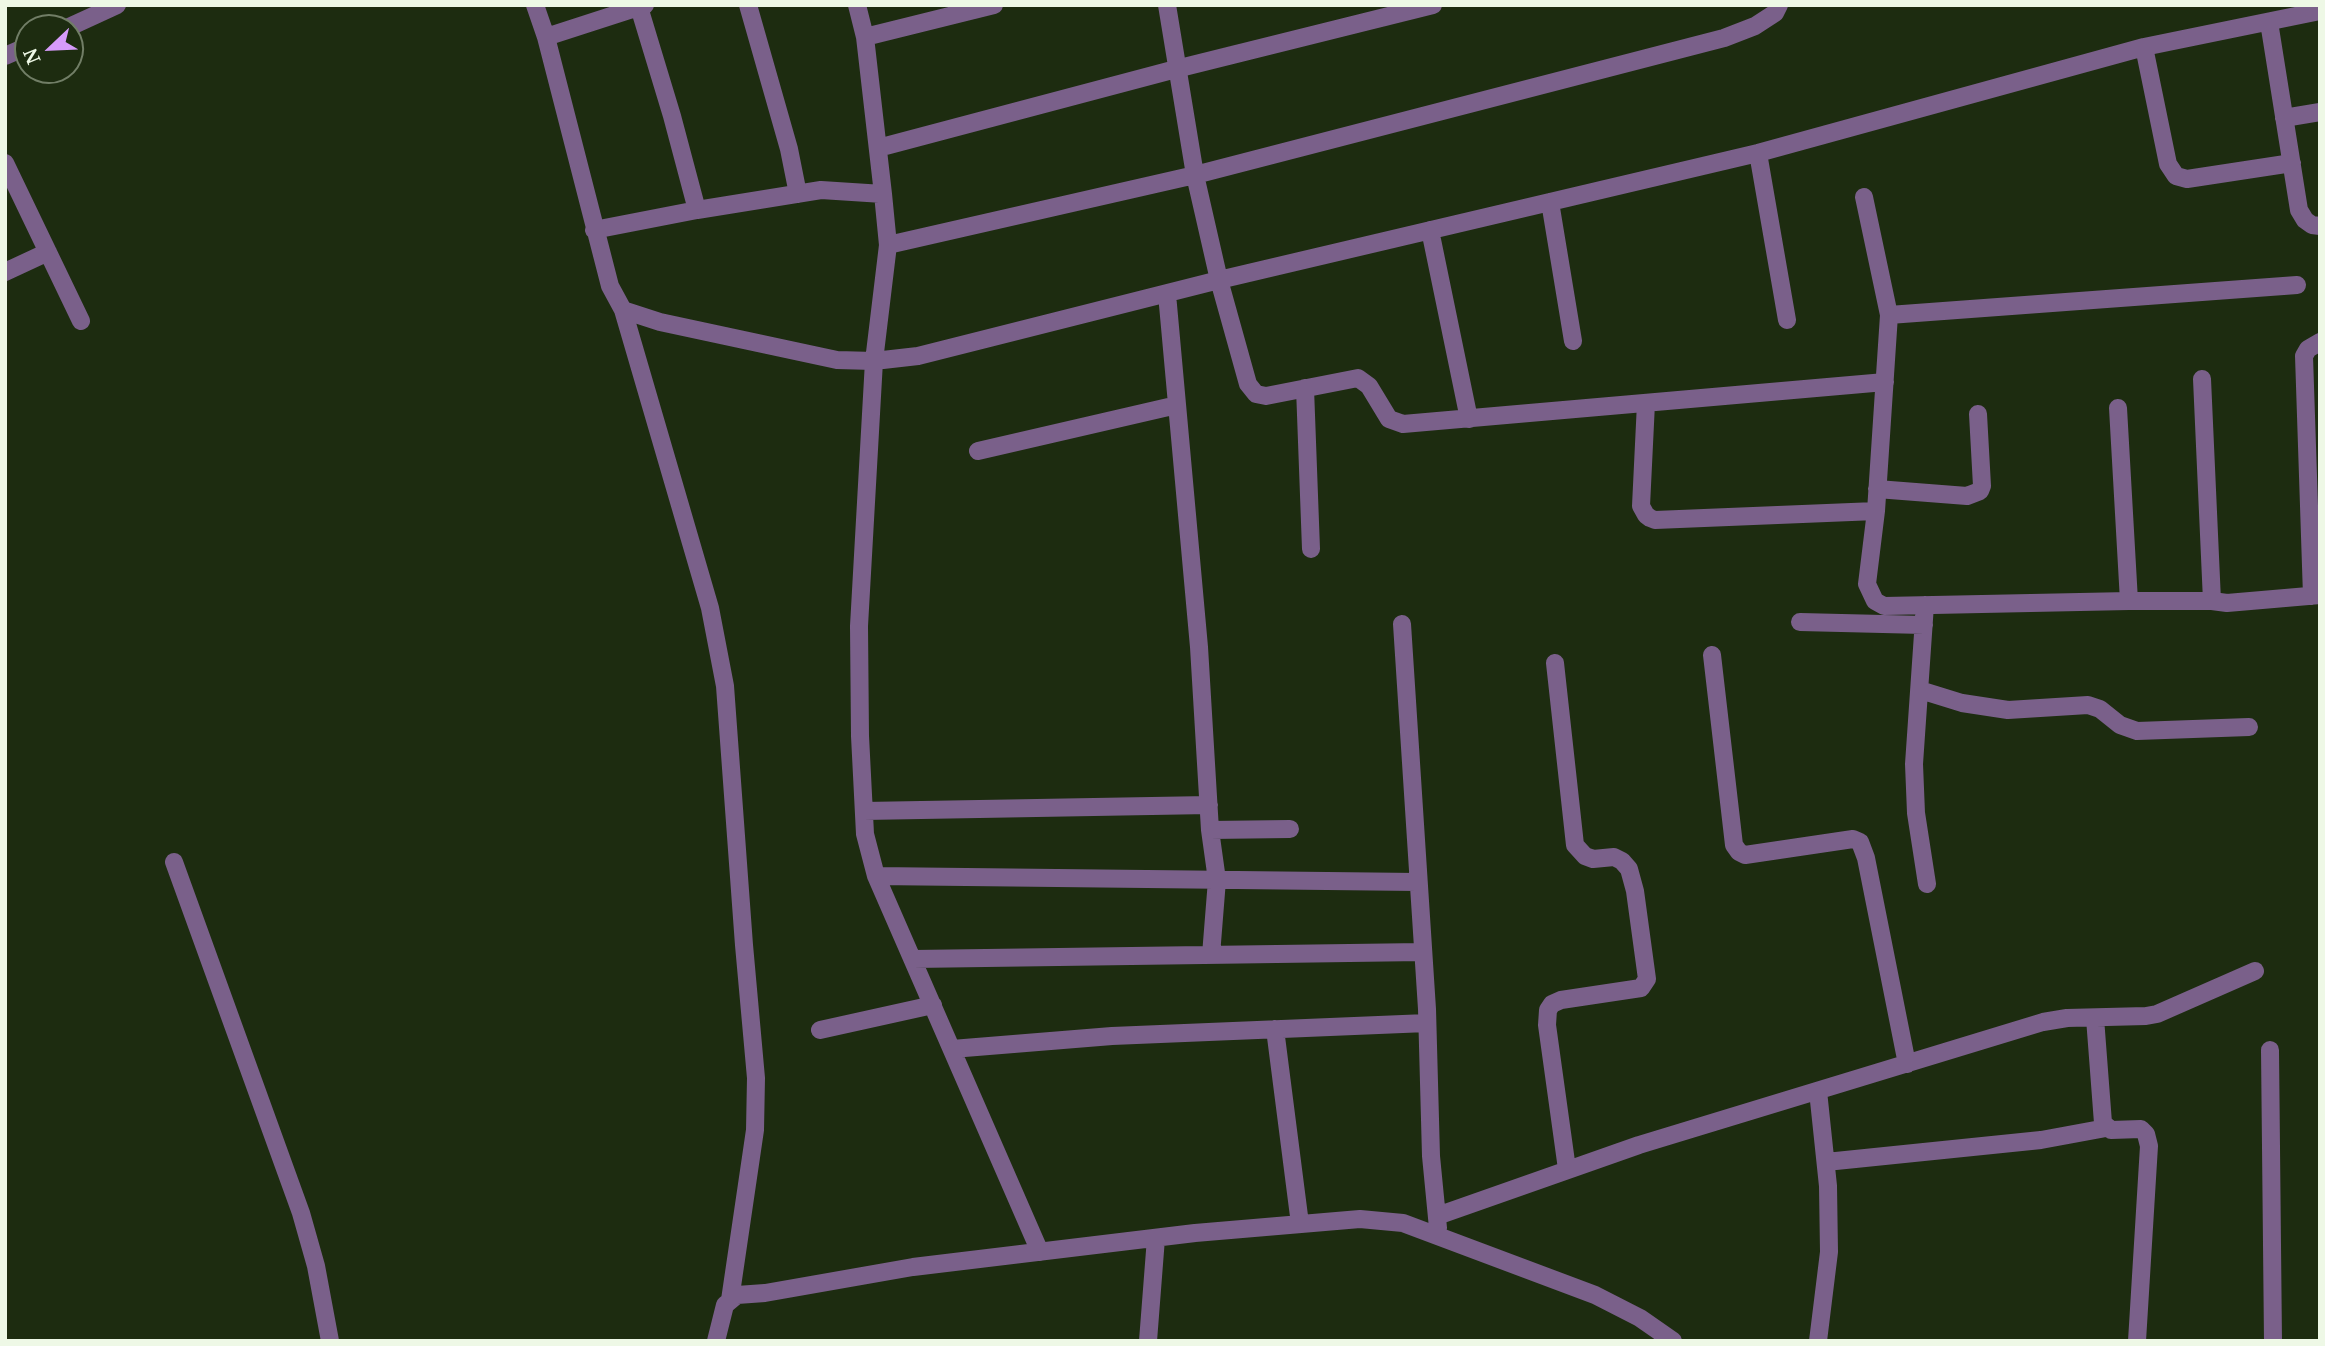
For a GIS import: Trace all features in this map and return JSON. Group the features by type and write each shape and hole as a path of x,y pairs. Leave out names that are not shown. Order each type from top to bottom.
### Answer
{"street":[{"path":"84,20 117,5"},
{"path":"535,5 546,37 610,286 623,310 710,608 725,686 756,1078 755,1130 730,1300"},
{"path":"748,5 799,194"},
{"path":"857,5 865,37 888,245 874,361 859,626 860,736 865,834 876,876 1040,1252"},
{"path":"865,37 994,5"},
{"path":"1167,5 1195,174 1219,280 1248,384 1256,394 1266,396 1358,378 1369,386 1389,419 1403,424 1885,382"},
{"path":"878,148 1176,69 1433,5"},
{"path":"888,245 1195,174 1724,38 1755,26 1776,13 1779,5"},
{"path":"546,37 642,6 697,210"},
{"path":"623,310 660,322 826,358 874,361 918,356 1219,280 1758,153 2144,47 2320,11"},
{"path":"2269,22 2299,210 2305,220 2320,226"},
{"path":"2144,47 2168,164 2176,176 2186,179 2292,163"},
{"path":"2284,118 2320,112"},
{"path":"1758,153 1787,320"},
{"path":"5,163 81,321"},
{"path":"594,230 821,190 883,194"},
{"path":"1864,197 1889,316 1877,489 1867,584 1875,601 1884,606 2129,601 2241,603 2316,596 2304,356 2308,349 2320,342"},
{"path":"1550,202 1573,341"},
{"path":"1430,230 1469,419"},
{"path":"5,272 48,252"},
{"path":"1889,316 2297,285"},
{"path":"1167,293 1199,647 1210,830 1217,880 1211,955"},
{"path":"2202,379 2212,601"},
{"path":"1306,388 1311,549"},
{"path":"1646,403 1641,506 1650,518 1655,520 1875,511"},
{"path":"978,451 1177,405"},
{"path":"2118,408 2129,601"},
{"path":"1877,489 1967,496 1980,491 1982,485 1978,414"},
{"path":"1925,605 1914,764 1916,813 1927,884"},
{"path":"1800,621 1924,625"},
{"path":"1402,624 1438,1235"},
{"path":"1712,655 1734,845 1745,855 1853,839 1860,842 1866,858 1907,1064"},
{"path":"1555,663 1574,845 1585,856 1592,859 1614,857 1629,869 1635,891 1647,979 1640,988 1561,1000 1552,1004 1548,1010 1547,1025 1567,1169"},
{"path":"1920,690 1962,702 2008,710 2088,705 2100,709 2120,725 2137,731 2249,727"},
{"path":"864,811 1209,805"},
{"path":"1210,830 1290,829"},
{"path":"174,862 301,1213 316,1266 330,1341"},
{"path":"876,876 1417,882"},
{"path":"913,960 1422,952"},
{"path":"1437,1216 1567,1169 2043,1022 2067,1018 2157,1014 2255,971"},
{"path":"820,1030 933,1005"},
{"path":"2095,1018 2101,1119 2106,1128"},
{"path":"951,1049 1112,1036 1427,1023"},
{"path":"1275,1029 1300,1224"},
{"path":"2270,1050 2273,1341"},
{"path":"1818,1091 1826,1162 1829,1252 1818,1341"},
{"path":"1826,1162 2042,1140 2106,1128 2141,1129 2146,1134 2149,1146 2137,1341"},
{"path":"716,1341 725,1305 737,1295 765,1293 913,1267 1156,1238 1360,1219 1403,1223 1595,1295 1640,1318 1674,1341"},
{"path":"1148,1341 1156,1238"}]}
